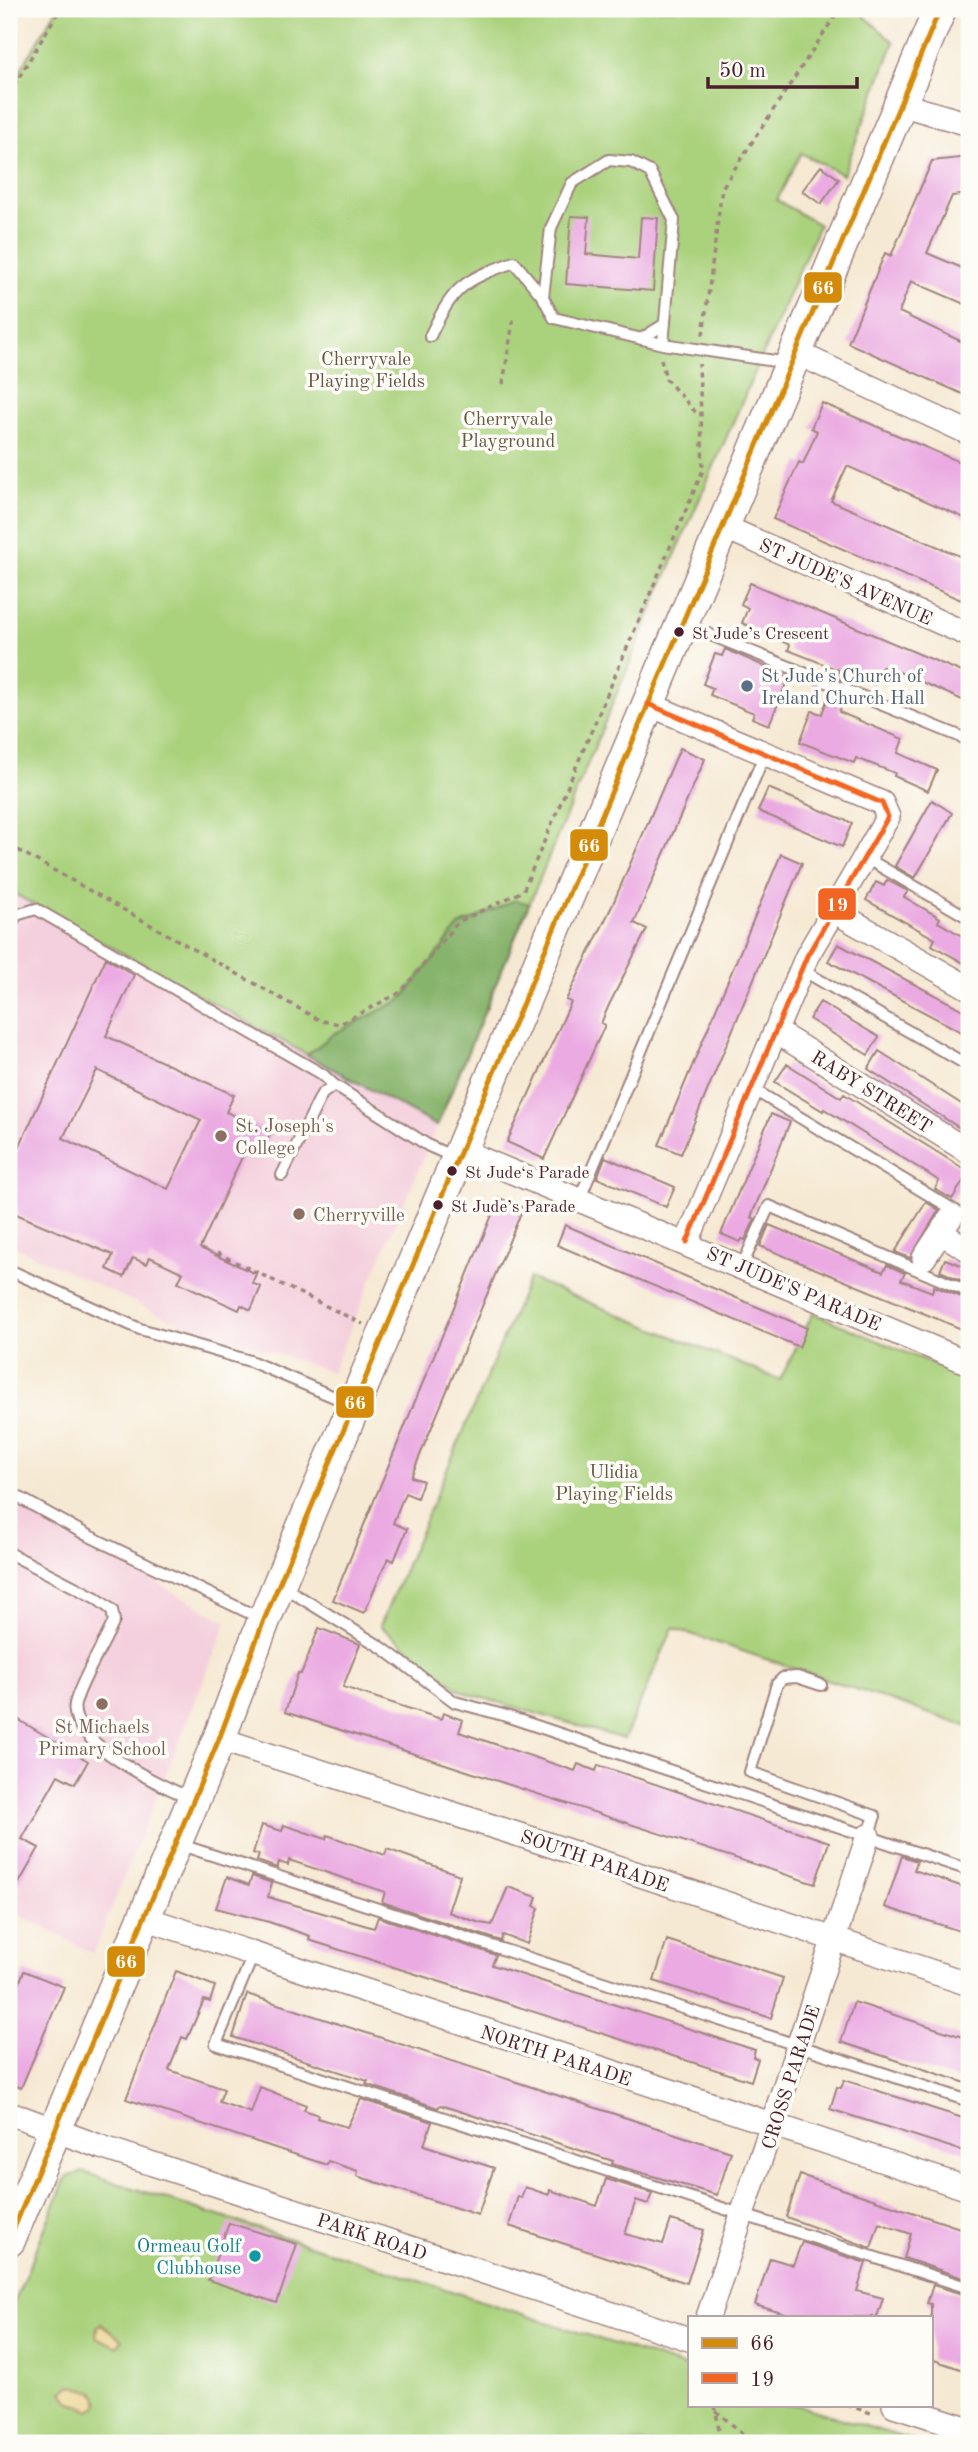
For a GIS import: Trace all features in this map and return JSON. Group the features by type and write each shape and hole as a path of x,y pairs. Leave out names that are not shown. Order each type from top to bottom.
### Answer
{"main road":[{"path":"9,2240 219,1740 264,1620 940,9"}],"street":[{"path":"900,104 969,124"},
{"path":"793,358 969,433"},
{"name":"ST JUDE'S AVENUE","path":"722,526 969,635"},
{"path":"648,704 882,803 888,817 802,970 687,1242"},
{"path":"834,912 969,988"},
{"name":"RABY STREET","path":"775,1031 969,1152"},
{"name":"ST JUDE'S PARADE","path":"460,1155 580,1198 969,1363"},
{"path":"924,1258 954,1223 969,1250"},
{"name":"SOUTH PARADE","path":"219,1740 516,1834 969,1984"},
{"name":"CROSS PARADE","path":"708,2316 868,1836"},
{"name":"NORTH PARADE","path":"144,1918 773,2127 969,2189"},
{"name":"PARK ROAD","path":"9,2113 54,2132 688,2339"},
{"path":"897,2406 969,2429"}],"lane":[{"path":"543,297 551,228 572,183 609,160 631,162 650,172 674,220 663,344"},
{"path":"430,336 448,298 473,277 514,262 543,297 554,318 701,352 793,358"},
{"path":"641,340 665,324"},
{"path":"682,623 969,740"},
{"path":"580,1198 765,753"},
{"path":"866,858 969,918"},
{"path":"9,929 16,915 36,909 322,1074 334,1085 429,1146 460,1155"},
{"path":"802,970 969,1066"},
{"path":"282,1175 323,1094 334,1085"},
{"path":"751,1088 954,1223"},
{"path":"742,1266 769,1206 969,1292"},
{"path":"9,1270 140,1329 250,1361 355,1406"},
{"path":"9,1492 87,1535 264,1620"},
{"path":"9,1553 96,1598 112,1610 114,1621 75,1706 77,1721 124,1766 163,1787 194,1799"},
{"path":"279,1585 381,1647 455,1702 503,1714 969,1870"},
{"path":"821,1685 797,1677 783,1678 777,1684 750,1772 875,1816 868,1836"},
{"path":"176,1843 969,2101"},
{"path":"253,1955 216,2043 969,2288"}],"path":[{"path":"9,94 60,9"},
{"path":"9,845 321,1021 340,1024 401,992 458,922 523,891 703,470 698,386 722,188 835,16 826,9"},
{"path":"503,384 514,315"},
{"path":"661,359 666,379 700,417"},
{"path":"218,1253 366,1326"},
{"path":"715,2406 721,2443"},
{"path":"716,2411 754,2443"}],"shaded area":[{"name":"St. Joseph's College","path":"9,891 437,1126 332,1372 170,1319 9,1244"},
{"name":"St Michaels Primary School","path":"9,1500 227,1622 93,1954 9,1909"}],"green space":[{"name":"Cherryvale Playing Fields","path":"57,9 856,9 894,42 843,175 801,153 777,200 819,225 659,592 437,1126 9,891 9,89"},
{"path":"515,900 529,904 437,1126 307,1055 333,1034 401,1000 459,926"},
{"name":"Ulidia Playing Fields","path":"529,1278 780,1380 813,1313 969,1379 969,1727 673,1628 624,1739 463,1692 380,1626"},
{"path":"83,2172 688,2368 688,2406 800,2406 921,2443 9,2443 9,2315 66,2177"}],"sand":[{"path":"101,2324 122,2340 117,2347 96,2337 97,2326"},
{"path":"72,2385 94,2393 99,2402 97,2407 90,2410 69,2401 63,2391"}],"building":[{"path":"969,157 969,194 952,196 927,253 969,271 969,306 911,281 899,312 969,345 969,397 848,343 885,253 891,256 932,161"},
{"path":"821,166 839,179 821,204 802,191"},
{"path":"571,216 589,217 586,254 638,259 641,217 658,218 653,291 566,284"},
{"path":"822,403 969,466 969,520 847,466 831,501 969,560 964,570 969,573 969,581 961,600 773,519 799,462 803,464 817,431 811,428"},
{"path":"750,583 969,675 969,703 888,667 882,667 874,685 853,676 850,683 836,678 839,670 788,650 790,645 742,623 748,608 741,604"},
{"name":"St Jude's Church of Ireland Church Hall","path":"725,649 789,677 769,725 752,718 754,713 710,695 713,688 703,684 715,654 722,656"},
{"path":"830,692 844,698 839,712 903,739 898,753 937,770 928,791 894,776 895,773 856,758 854,763 800,742 812,711 822,714"},
{"path":"680,748 705,759 634,923 647,929 609,1005 601,1023 605,1025 544,1159 507,1142 571,1002 566,1000 612,906"},
{"path":"768,788 852,823 842,847 758,811"},
{"path":"932,800 952,813 915,878 895,866"},
{"path":"781,854 802,863 681,1154 659,1145"},
{"path":"887,880 908,891 904,897 940,918 938,922 969,940 969,966 932,945 935,939 866,900 876,882 884,886"},
{"path":"838,944 969,1013 969,1036 828,961"},
{"path":"106,958 134,975 106,1036 234,1095 226,1112 271,1132 261,1153 247,1146 200,1248 256,1274 252,1283 261,1287 251,1310 241,1305 239,1310 178,1282 183,1273 150,1257 147,1264 133,1258 124,1277 107,1269 113,1255 9,1211 9,1169","holes":["97,1070 201,1120 168,1189 63,1138"]},
{"path":"820,1002 879,1037 868,1055 809,1019"},
{"path":"879,1051 969,1109 969,1134 868,1069"},
{"path":"787,1064 841,1098 844,1094 969,1172 952,1199 935,1189 939,1181 927,1173 775,1082"},
{"path":"771,1114 790,1122 751,1217 755,1219 745,1240 740,1242 721,1234"},
{"path":"605,1157 675,1187 666,1207 597,1178"},
{"path":"499,1198 523,1208 411,1477 423,1481 417,1498 405,1493 393,1523 407,1529 394,1561 388,1558 364,1613 333,1600"},
{"path":"926,1202 939,1210 910,1258 895,1252"},
{"path":"565,1225 807,1328 799,1347 557,1245"},
{"path":"769,1225 883,1272 887,1265 905,1273 901,1280 932,1292 934,1286 969,1300 969,1332 760,1246"},
{"path":"945,1259 969,1268 969,1284 940,1271"},
{"path":"319,1628 360,1644 343,1687 441,1719 443,1713 463,1720 459,1732 575,1771 578,1764 596,1771 598,1765 829,1842 815,1884 285,1712 298,1673 301,1674"},
{"name":"St Michaels Primary School","path":"9,1714 88,1761 75,1784 58,1775 22,1839 39,1848 19,1883 9,1877"},
{"path":"262,1825 282,1831 284,1825 326,1839 327,1835 385,1855 387,1849 460,1875 448,1912 480,1923 492,1925 508,1887 537,1897 534,1906 539,1908 527,1944 503,1935 501,1941 382,1902 385,1892 289,1860 288,1865 279,1862 277,1868 257,1861 259,1855 253,1853"},
{"path":"902,1856 917,1861 914,1870 969,1889 969,1934 885,1907"},
{"path":"252,1876 272,1883 268,1897 374,1928 378,1917 496,1955 492,1965 755,2050 753,2057 758,2059 751,2081 309,1940 310,1936 269,1922 216,1908 227,1877 249,1885"},
{"path":"667,1940 783,1978 771,2018 654,1981"},
{"path":"24,1971 64,1987 21,2088 9,2083 9,2008"},
{"path":"176,1971 215,1986 210,2002 204,2000 187,2039 182,2037 169,2070 224,2089 219,2102 251,2113 260,2087 306,2105 304,2110 318,2115 317,2118 347,2127 361,2099 432,2122 424,2145 494,2168 478,2215 357,2176 358,2171 328,2161 327,2165 126,2099"},
{"path":"247,1994 731,2152 717,2195 612,2164 613,2161 440,2105 438,2108 366,2084 368,2081 233,2037"},
{"path":"854,2002 969,2039 969,2084 841,2042"},
{"path":"844,2080 969,2120 969,2153 830,2109 837,2087 841,2088"},
{"path":"800,2175 969,2231 969,2280 904,2258 911,2234 879,2223 871,2248 786,2217"},
{"path":"606,2179 652,2193 648,2204 636,2200 625,2234 663,2244 671,2220 704,2230 687,2283 509,2226 518,2196 521,2198 525,2187 549,2195 550,2190 597,2206"},
{"name":"Ormeau Golf Clubhouse","path":"229,2223 297,2244 277,2303 208,2280"},
{"path":"802,2242 866,2263 857,2291 883,2298 877,2316 792,2316 755,2305 770,2258 793,2265"},
{"path":"933,2285 969,2296 969,2372 932,2359 931,2304 927,2303"}],"transit line":[{"name":"66","path":"9,2240 219,1739 264,1620 940,9"},
{"name":"19","path":"648,704 882,803 888,817 807,956 687,1242"}],"place":[{"name":"St Jude’s Crescent","path":"679,632"},
{"name":"St Jude's Church of Ireland Church Hall","path":"747,686"},
{"name":"St. Joseph's College","path":"221,1136"},
{"name":"St Jude‘s Parade","path":"452,1171"},
{"name":"St Jude’s Parade","path":"438,1205"},
{"name":"Cherryville","path":"299,1214"},
{"name":"St Michaels Primary School","path":"102,1704"},
{"name":"Ormeau Golf Clubhouse","path":"255,2256"}],"park label":[{"name":"Cherryvale Playground","path":"508,429"}]}
